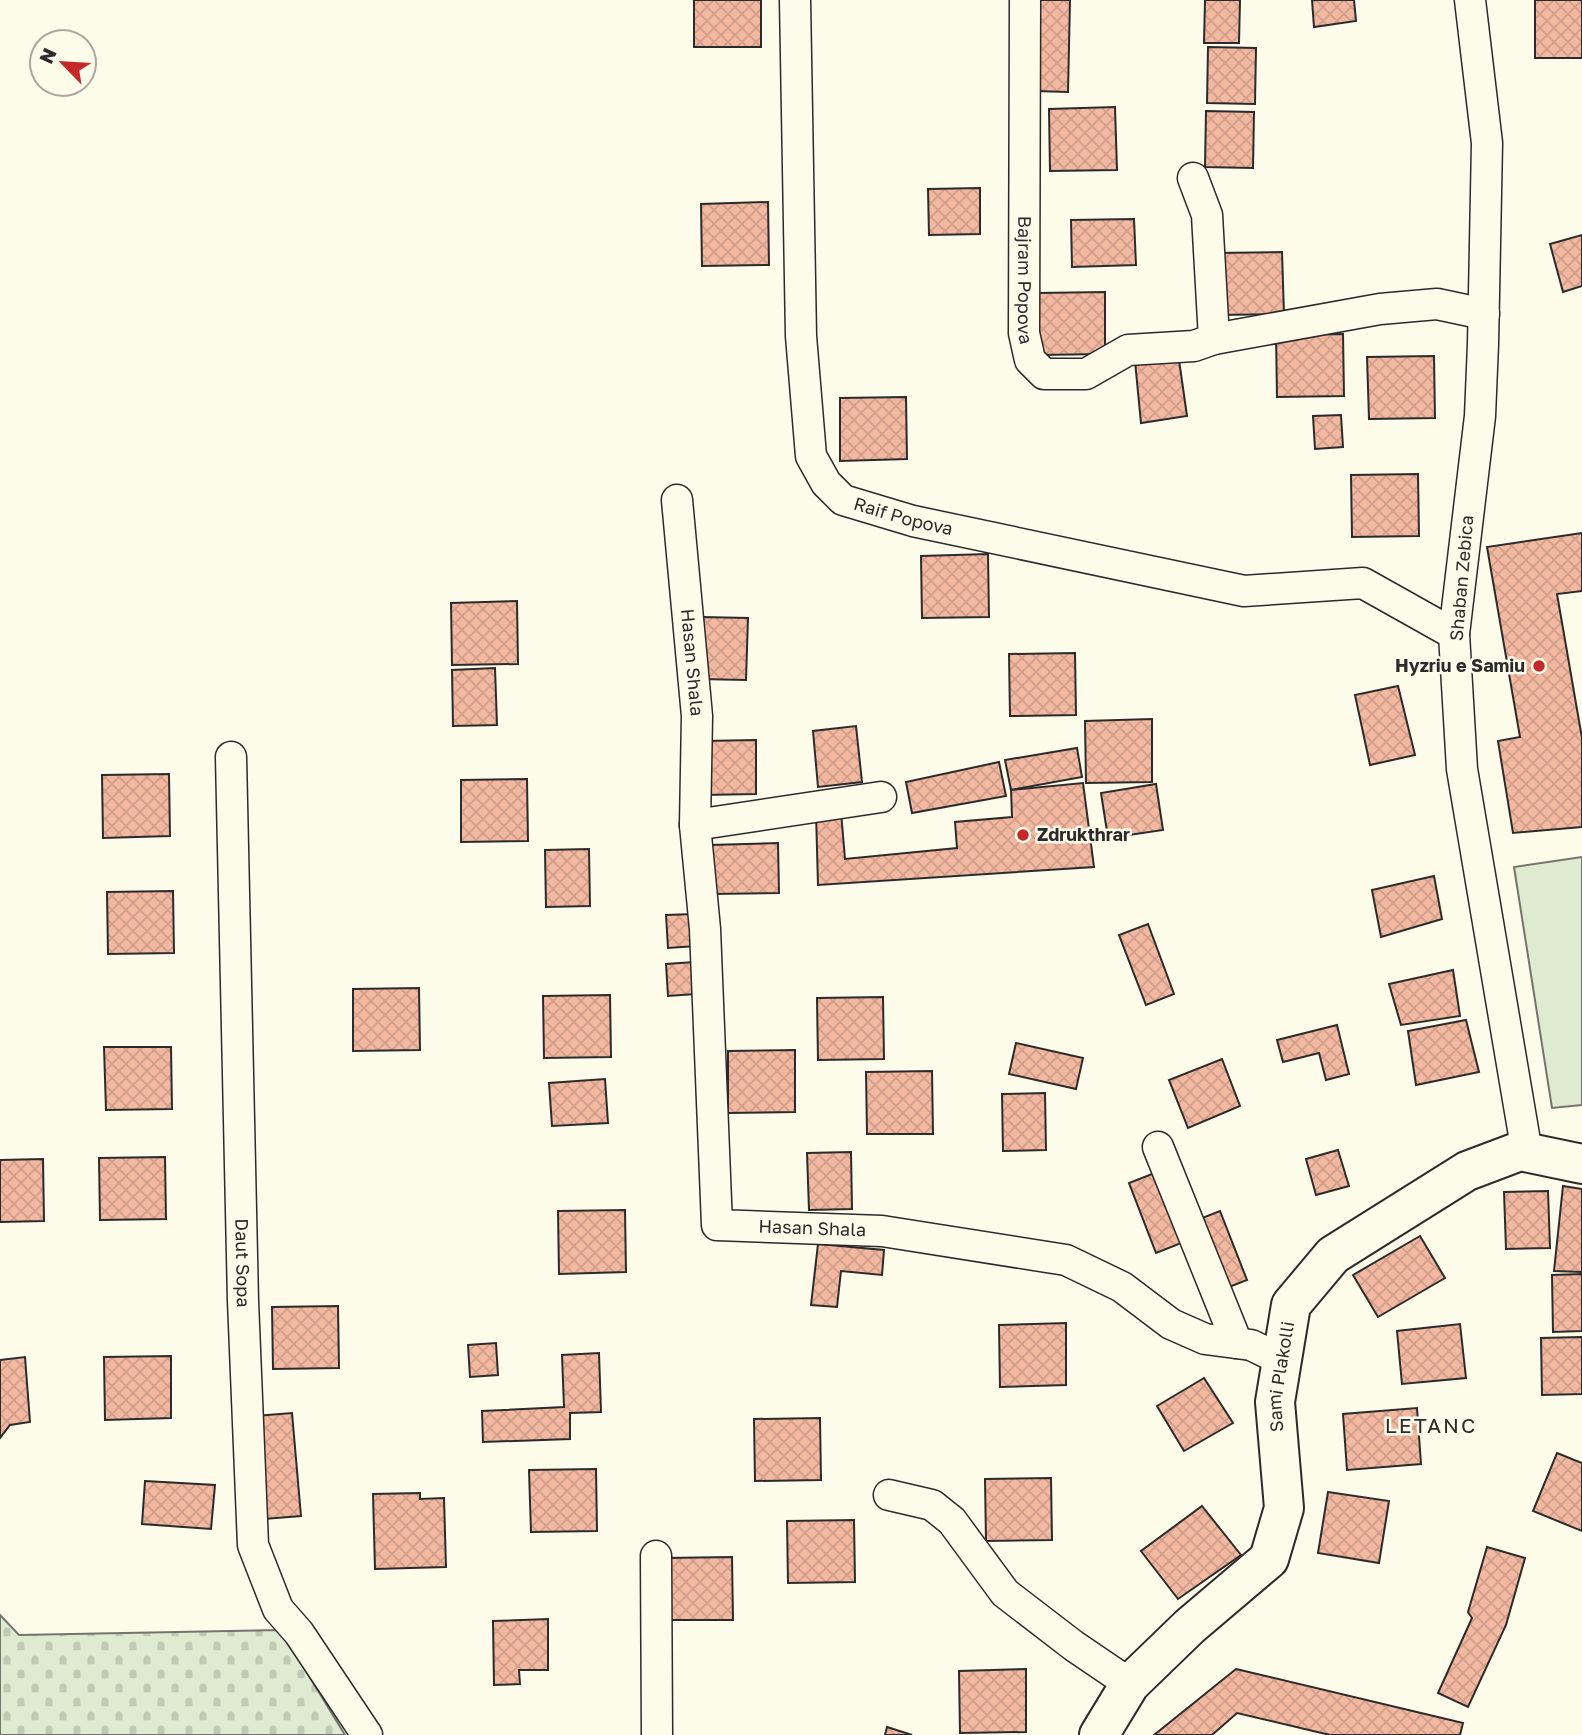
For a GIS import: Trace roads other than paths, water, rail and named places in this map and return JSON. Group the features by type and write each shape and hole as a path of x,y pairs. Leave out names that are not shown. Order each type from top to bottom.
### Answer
{"street":[{"name":"Raif Popova","path":"796,0 801,336 811,456 826,483 843,500 953,530 1244,591 1363,583 1454,634"},
{"name":"Bajram Popova","path":"1025,0 1024,333 1030,360 1044,374 1086,374 1128,350 1194,346 1214,339 1380,309 1437,304 1484,314"},
{"name":"Shaban Zebica","path":"1471,0 1487,143 1484,314 1480,416 1454,634 1462,769 1527,1153"},
{"path":"1193,178 1207,215 1214,339"},
{"name":"Hasan Shala","path":"677,500 697,716 695,825 705,929 717,1225 882,1231 1066,1261 1122,1287 1171,1324 1205,1339 1251,1345 1282,1360"},
{"name":"Daut Sopa","path":"230,757 243,1301 253,1545 278,1609 299,1633 367,1735"},
{"path":"695,825 881,797"},
{"path":"1158,1147 1237,1343"},
{"name":"Sami Plakolli","path":"1099,1735 1130,1684 1190,1626 1269,1559 1284,1508 1275,1402 1291,1305 1333,1255 1467,1171 1520,1151 1582,1164"},
{"path":"890,1495 932,1505 952,1521 1005,1593 1073,1646 1130,1684"},
{"path":"656,1556 657,1735"}],"place":[{"name":"Hyzriu e Samiu","path":"1539,666"},
{"name":"Zdrukthrar","path":"1023,835"}],"district":[{"name":"LETANC","path":"1431,1426"}]}
